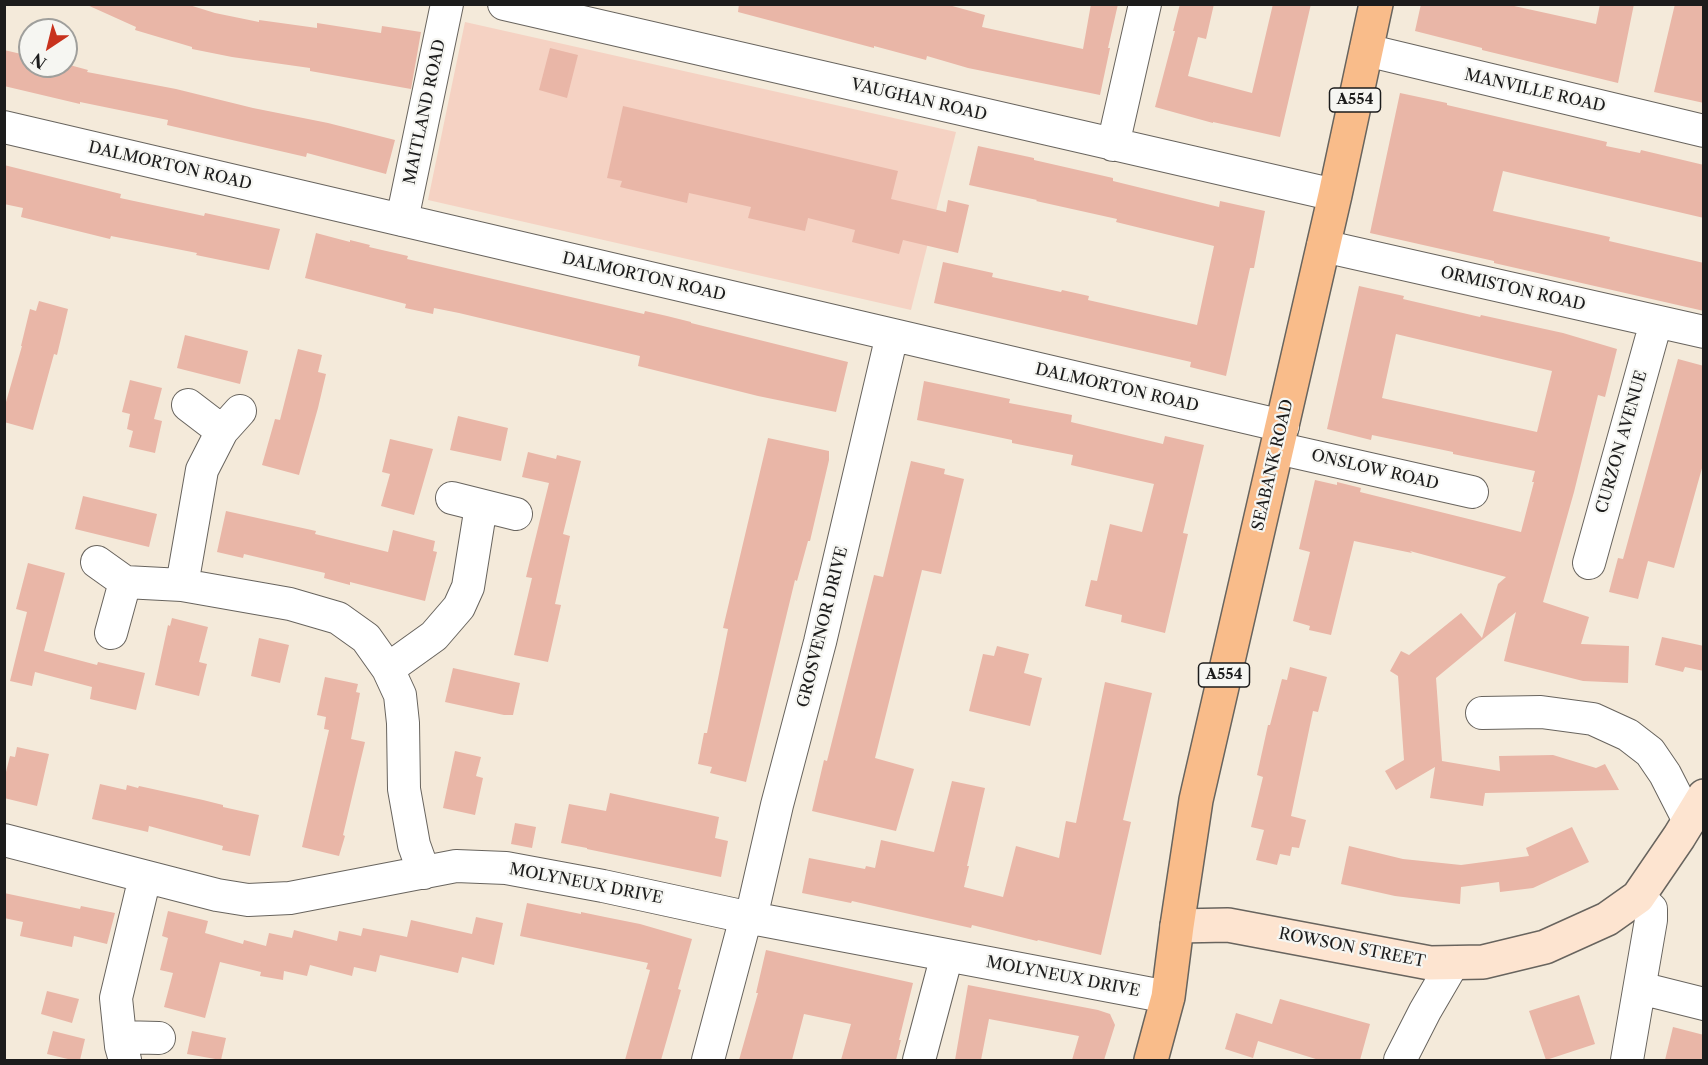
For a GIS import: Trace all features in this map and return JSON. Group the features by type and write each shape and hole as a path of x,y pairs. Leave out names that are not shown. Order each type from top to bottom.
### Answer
{"main road":[{"name":"SEABANK ROAD","path":"1177,926 1196,800 1335,195 1376,4"},
{"name":"ROWSON STREET","path":"1177,926 1228,925 1430,963 1483,962 1545,947 1607,920 1638,897 1696,809"},
{"name":"A554","path":"1151,1060 1168,997 1177,926"}],"street":[{"name":"MAITLAND ROAD","path":"402,220 447,4"},
{"name":"VAUGHAN ROAD","path":"504,4 1335,195"},
{"path":"1113,145 1145,4"},
{"name":"MANVILLE ROAD","path":"1366,50 1704,131"},
{"name":"DALMORTON ROAD","path":"4,127 892,335 1280,437"},
{"name":"ORMISTON ROAD","path":"1323,246 1704,332"},
{"name":"CURZON AVENUE","path":"1589,563 1656,322"},
{"name":"GROSVENOR DRIVE","path":"708,1060 820,642 892,335"},
{"path":"182,585 202,470 231,421 188,405"},
{"name":"ONSLOW ROAD","path":"1280,437 1472,492"},
{"path":"388,669 434,636 459,607 468,587 466,502 516,514"},
{"path":"97,562 125,582 182,585 290,604 338,618 366,638 388,669 400,695 404,723 404,789 414,845 424,873"},
{"path":"111,633 125,582"},
{"path":"1482,713 1541,712 1593,719 1628,735 1650,752 1665,774 1696,809"},
{"name":"MOLYNEUX DRIVE","path":"4,840 217,895 248,900 290,898 456,866 506,868 748,917 1168,997"},
{"path":"145,877 116,998 122,1049 159,1038"},
{"path":"1627,1060 1652,920 1651,909 1638,897"},
{"path":"919,1060 947,955"},
{"path":"1400,1060 1453,963"},
{"path":"1640,988 1704,1004"}],"shaded area":[{"path":"465,22 956,132 911,310 428,200"}],"building":[{"path":"85,4 186,4 259,22 259,20 317,28 317,23 381,33 382,26 421,32 411,89 310,71 310,68 192,49 192,47 135,30 136,27"},
{"path":"739,4 945,4 985,15 982,27 1083,49 1091,4 1118,4 1100,95 968,68 927,56 926,60 874,46 874,48 738,12"},
{"path":"1180,4 1214,4 1206,39 1198,37 1188,76 1252,93 1273,4 1311,4 1280,137 1213,123 1155,107"},
{"path":"1421,4 1505,4 1596,24 1600,4 1634,4 1618,83 1415,31"},
{"path":"1675,4 1704,4 1704,103 1654,92"},
{"path":"550,48 578,55 567,98 539,90"},
{"path":"4,50 18,53 18,78 78,78 78,67 88,70 87,72 176,89 395,140 386,174 307,153 306,157 167,125 168,120 80,102 80,104 4,86"},
{"path":"1400,93 1607,142 1606,146 1640,153 1641,150 1704,165 1704,218 1503,171 1493,211 1610,237 1609,241 1704,263 1704,311 1370,233"},
{"path":"623,106 898,171 891,199 946,212 948,200 969,205 958,253 903,240 899,254 852,242 855,230 808,218 805,231 748,218 751,207 689,193 687,203 620,187 622,181 607,178"},
{"path":"978,146 1034,158 1034,160 1113,178 1113,181 1219,207 1220,201 1265,211 1254,268 1250,268 1226,376 1190,367 1191,362 934,303 943,262 993,273 992,277 1089,296 1088,300 1197,325 1214,246 1116,222 1117,219 969,185"},
{"path":"4,165 121,194 120,198 280,229 269,270 111,236 110,239 21,217 23,208 4,204"},
{"path":"316,233 370,245 369,247 408,256 407,259 644,314 645,311 667,316 848,362 836,412 758,396 638,366 640,356 459,313 434,308 433,314 405,308 406,304 305,278"},
{"path":"1359,286 1480,317 1481,315 1563,333 1617,349 1605,397 1598,395 1543,602 1589,617 1581,644 1629,646 1628,683 1583,681 1504,661 1516,612 1436,678 1442,761 1500,771 1499,756 1553,755 1596,768 1605,764 1619,790 1485,793 1483,806 1430,798 1435,767 1396,790 1385,771 1404,760 1398,676 1390,671 1401,651 1409,655 1461,613 1482,638 1498,584 1506,577 1410,551 1412,553 1354,541 1331,635 1309,630 1310,626 1293,621 1310,552 1299,549 1315,480 1361,488 1360,492 1521,532 1535,471 1372,435 1371,440 1327,429","holes":["1396,334 1552,371 1537,432 1382,398"]},
{"path":"39,301 68,309 57,355 54,354 33,430 4,422 4,409 30,309 36,311"},
{"path":"185,335 248,351 240,384 177,368"},
{"path":"298,349 322,355 318,372 326,374 299,475 262,465 275,419 280,420"},
{"path":"1678,359 1704,366 1704,461 1674,568 1648,561 1638,599 1609,592 1618,558 1623,559"},
{"path":"130,380 162,388 154,419 162,421 155,453 129,447 133,431 127,429 130,414 122,412"},
{"path":"924,381 1010,399 1009,403 1072,415 1071,422 1163,444 1165,436 1204,445 1183,533 1188,534 1165,633 1121,622 1122,615 1085,606 1091,580 1097,581 1110,524 1142,532 1154,484 1071,465 1073,455 917,420"},
{"path":"458,416 508,428 501,461 450,450"},
{"path":"768,438 829,451 829,460 810,541 808,541 797,581 795,580 746,782 710,773 712,767 698,764 704,733 707,733 728,629 723,628"},
{"path":"390,439 433,449 414,515 381,506 390,474 382,472"},
{"path":"528,452 556,459 557,455 581,461 563,534 570,536 555,604 561,605 548,662 514,655 532,578 526,577 549,483 522,477"},
{"path":"911,461 945,469 944,474 964,479 941,574 922,570 875,758 914,769 896,831 812,811 824,760 827,761 874,575 883,577"},
{"path":"83,496 157,514 149,547 75,529"},
{"path":"226,511 316,531 315,534 388,552 393,530 435,541 433,551 437,552 425,601 350,582 350,585 324,578 325,573 244,554 243,558 217,552"},
{"path":"28,563 65,573 44,651 97,665 98,662 145,673 136,710 90,699 92,687 35,672 32,686 10,681 27,612 16,609"},
{"path":"172,618 208,627 199,662 207,664 199,696 155,685 168,625 170,626"},
{"path":"1662,637 1704,646 1704,671 1685,667 1683,672 1655,665"},
{"path":"259,638 289,645 280,683 251,676"},
{"path":"997,646 1029,654 1024,673 1042,678 1030,726 969,711 983,654 994,656"},
{"path":"1290,667 1327,677 1318,712 1313,711 1291,816 1306,820 1299,848 1292,847 1290,856 1280,854 1277,865 1256,860 1264,830 1251,827 1263,777 1257,775 1268,725 1270,725 1282,679 1287,680"},
{"path":"453,668 520,683 513,715 445,702"},
{"path":"325,677 358,684 356,692 360,693 351,739 365,742 339,856 302,847 329,730 324,729 326,717 317,715"},
{"path":"1105,682 1152,693 1123,820 1131,822 1101,955 972,925 971,928 852,901 851,903 802,893 809,858 865,869 866,866 875,868 881,840 934,852 952,781 985,788 964,887 1003,897 1016,846 1059,858 1066,821 1076,823"},
{"path":"17,747 49,754 37,806 4,798 4,780 10,756 15,757"},
{"path":"455,751 481,757 476,776 483,778 475,815 443,808"},
{"path":"100,784 126,790 127,785 138,788 139,786 259,815 250,856 222,850 223,846 149,826 148,832 92,819"},
{"path":"610,793 719,817 715,838 728,841 721,877 561,843 569,804 606,811"},
{"path":"515,823 536,827 532,848 511,844"},
{"path":"1572,827 1589,862 1533,888 1500,892 1499,882 1461,887 1460,904 1395,896 1341,884 1349,846 1403,859 1461,865 1529,856 1526,848"},
{"path":"4,893 80,909 81,906 115,913 107,944 74,936 72,947 20,936 23,922 4,918"},
{"path":"527,903 640,924 692,939 678,989 681,990 661,1060 625,1060 650,970 646,969 648,963 520,936"},
{"path":"168,911 208,921 205,933 243,944 244,940 266,946 269,933 292,938 294,930 337,941 339,931 361,936 363,928 407,937 411,920 472,934 476,917 503,923 494,965 462,957 458,973 380,955 376,972 354,967 352,976 310,965 307,976 284,971 283,980 260,976 261,972 220,962 205,1018 164,1007 173,973 160,970 168,938 162,936"},
{"path":"766,950 913,983 896,1060 841,1060 851,1024 804,1014 792,1060 739,1060 758,993 756,993"},
{"path":"968,985 1110,1014 1115,1025 1104,1060 1072,1060 1079,1036 989,1019 981,1060 955,1060"},
{"path":"47,991 79,999 72,1023 41,1014"},
{"path":"1579,995 1595,1044 1546,1060 1529,1011"},
{"path":"1280,999 1370,1024 1360,1060 1319,1060 1258,1041 1253,1058 1225,1049 1236,1013 1272,1024"},
{"path":"1673,1027 1704,1035 1704,1060 1665,1060"},
{"path":"53,1031 85,1039 80,1060 47,1054"},
{"path":"192,1031 226,1038 221,1060 187,1054"}]}
